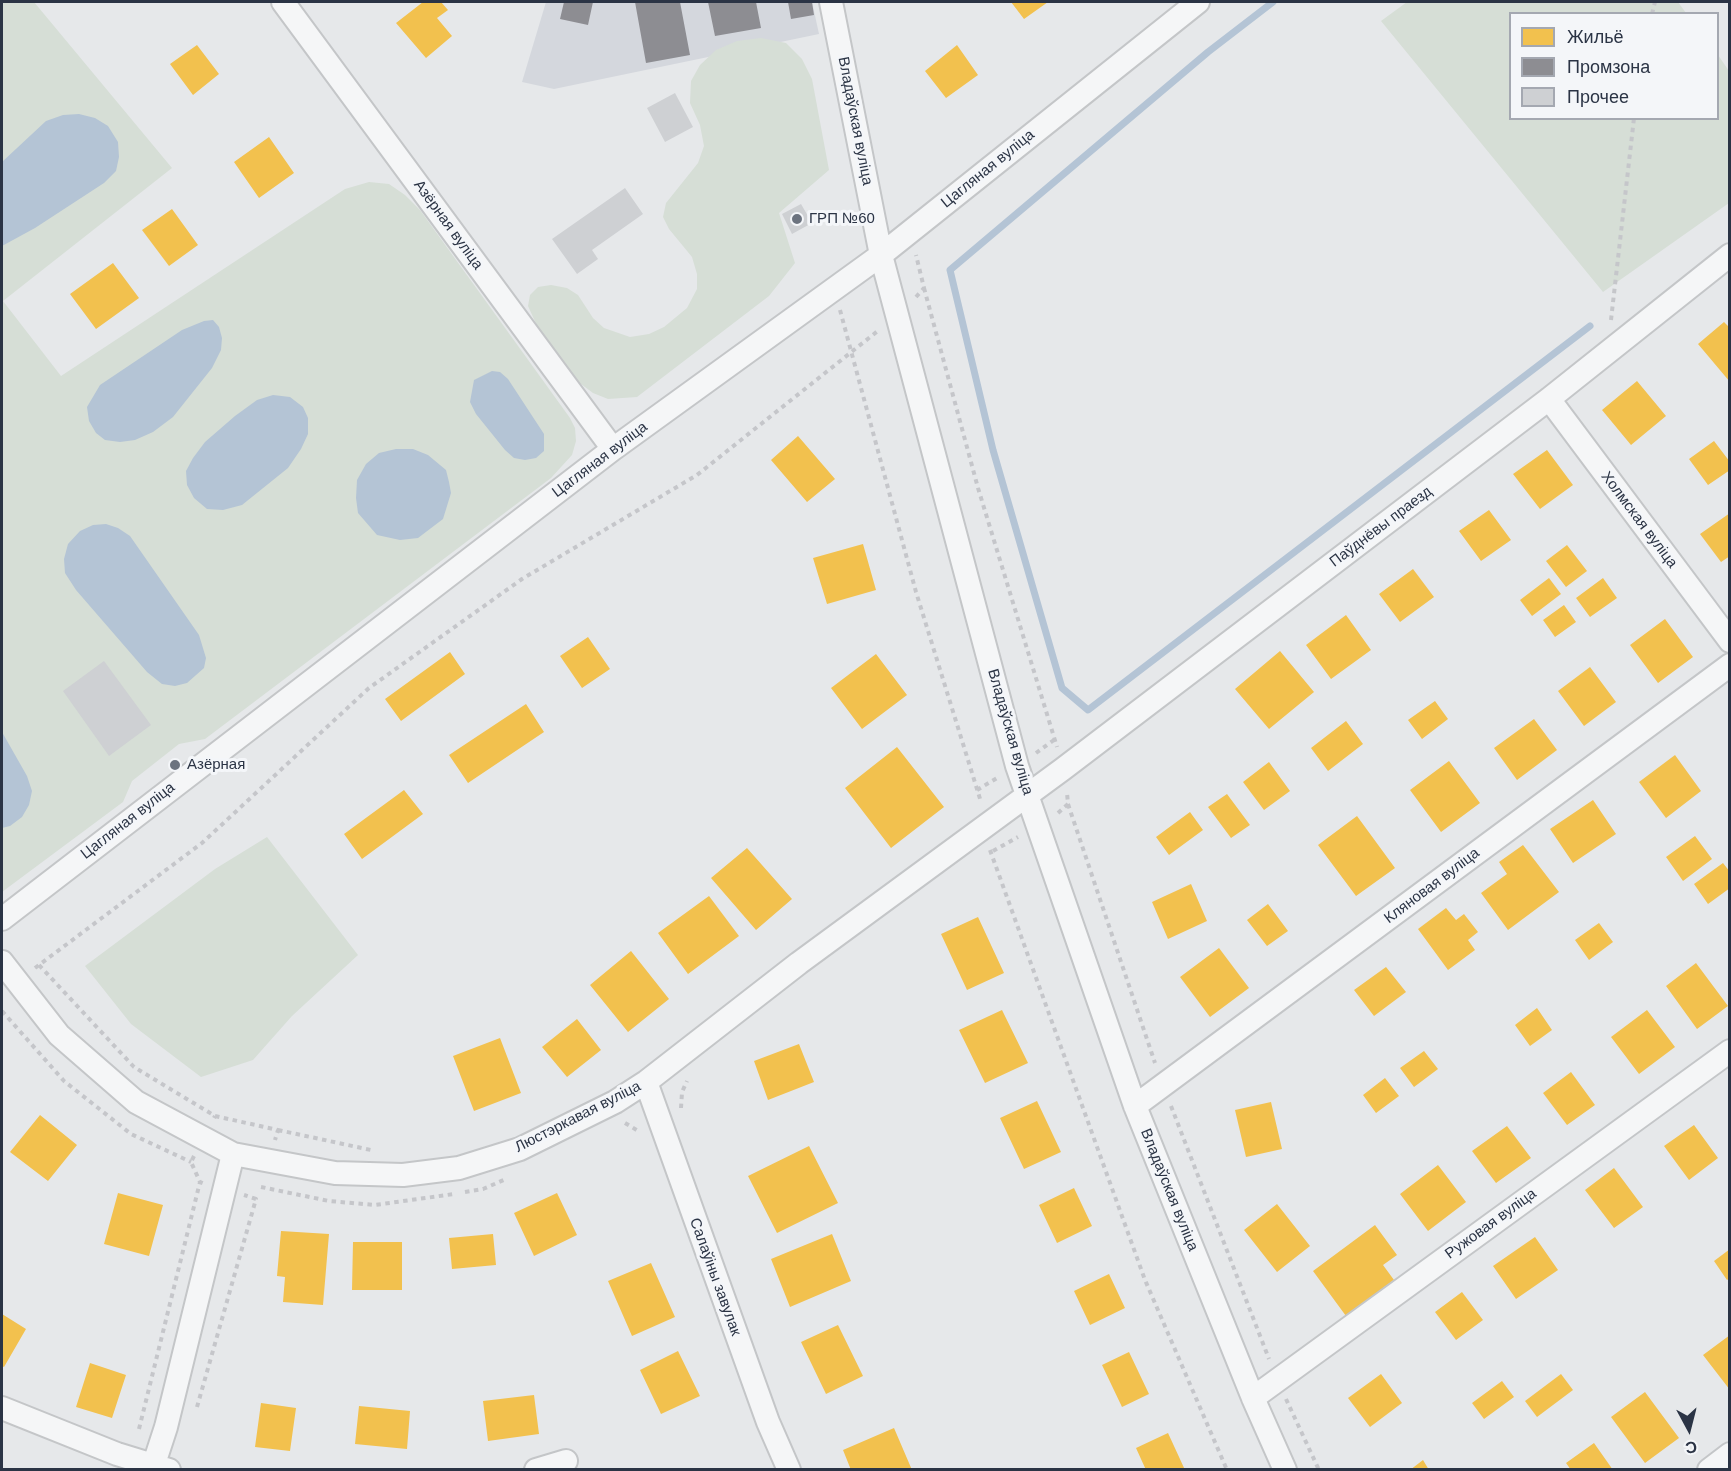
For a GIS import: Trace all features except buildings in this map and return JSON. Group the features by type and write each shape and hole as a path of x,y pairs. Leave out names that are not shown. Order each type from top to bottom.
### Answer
{"street":[{"name":"Азёрная вуліца","path":"283,2 613,449"},
{"name":"Владаўская вуліца","path":"831,2 880,255 1017,766 1041,827 1135,1106 1253,1398 1285,1470"},
{"name":"Цагляная вуліца","path":"2,919 613,449 880,255 1198,2"},
{"name":"Паўднёвы праезд","path":"1028,795 1549,399 1730,255"},
{"name":"Холмская вуліца","path":"1549,399 1730,641"},
{"name":"Кляновая вуліца","path":"1135,1106 1730,665"},
{"name":"Люстэркавая вуліца","path":"2,962 59,1035 136,1102 233,1154 335,1173 403,1175 459,1168 520,1149 615,1102 646,1083 799,963 1028,795"},
{"name":"Ружовая вуліца","path":"1253,1398 1730,1051"},
{"name":"Салаўіны завулак","path":"646,1083 768,1422 789,1470"},
{"path":"2,1408 158,1468 233,1154"},
{"path":"1708,1470 1730,1454"},
{"path":"536,1470 566,1461"}],"path":[{"path":"1607,354 1622,244 1634,120"},
{"path":"910,231 978,488 1063,769 1068,804 1163,1086 1278,1380 1319,1470"},
{"path":"16,981 202,843 369,688 522,579 697,475 896,316 924,288"},
{"path":"834,289 916,592 987,824 990,853 1145,1280 1227,1470"},
{"path":"980,859 1041,827 1068,804"},
{"path":"39,965 134,1067 215,1116 190,1162 200,1182 138,1433 123,1435 117,1454"},
{"path":"196,1410 256,1199 200,1182"}],"shaded area":[{"path":"2,2 34,2 172,168 3,301 61,376 345,189 369,182 389,184 405,195 420,210 570,418 575,428 576,441 572,455 551,478 205,739 179,744 132,781 123,802 2,892"},
{"path":"546,2 812,2 819,34 554,89 522,82"},
{"path":"1407,2 1678,2 1685,12 1509,12 1509,120 1719,120 1719,56 1729,71 1729,203 1603,292 1381,21"},
{"path":"761,38 786,43 802,59 812,79 829,170 779,213 795,263 769,296 637,397 608,399 593,393 577,381 538,328 528,306 530,295 538,287 551,285 567,288 578,295 593,318 604,328 630,337 649,334 664,327 687,308 697,289 697,274 692,257 669,229 663,217 666,203 698,163 704,146 700,125 690,103 691,81 700,65 716,50 737,41"},
{"path":"267,837 358,955 292,1016 253,1060 201,1077 131,1024 85,966 215,869"}],"water":[{"path":"79,114 95,118 108,126 118,142 119,157 116,171 104,183 35,228 2,246 2,162 46,121 63,115"},
{"path":"213,320 219,327 222,338 221,350 212,368 173,417 153,432 135,440 120,442 105,440 96,433 89,421 87,407 100,385 182,330 204,321"},
{"path":"492,371 500,372 508,379 544,434 544,451 536,458 525,460 514,458 476,414 470,402 474,380"},
{"path":"273,395 290,397 303,407 308,418 308,434 301,449 288,468 242,505 223,510 207,509 194,498 187,485 186,471 193,458 205,442 235,416 257,400"},
{"path":"396,449 413,449 428,455 446,470 449,482 451,493 443,519 418,538 400,540 377,535 358,513 357,480 366,464 379,453"},
{"path":"106,524 130,536 199,635 206,658 204,668 187,683 175,686 162,684 147,672 76,590 65,573 64,559 68,544 80,531 93,525"},
{"path":"2,732 27,776 32,791 29,805 22,817 10,826 2,828"}],"waterway":[{"path":"1273,2 1208,52 950,270 993,450 1062,688 1088,710 1590,326"}],"place":[{"name":"ГРП №60","path":"797,219"},
{"name":"Азёрная","path":"175,765"}]}
